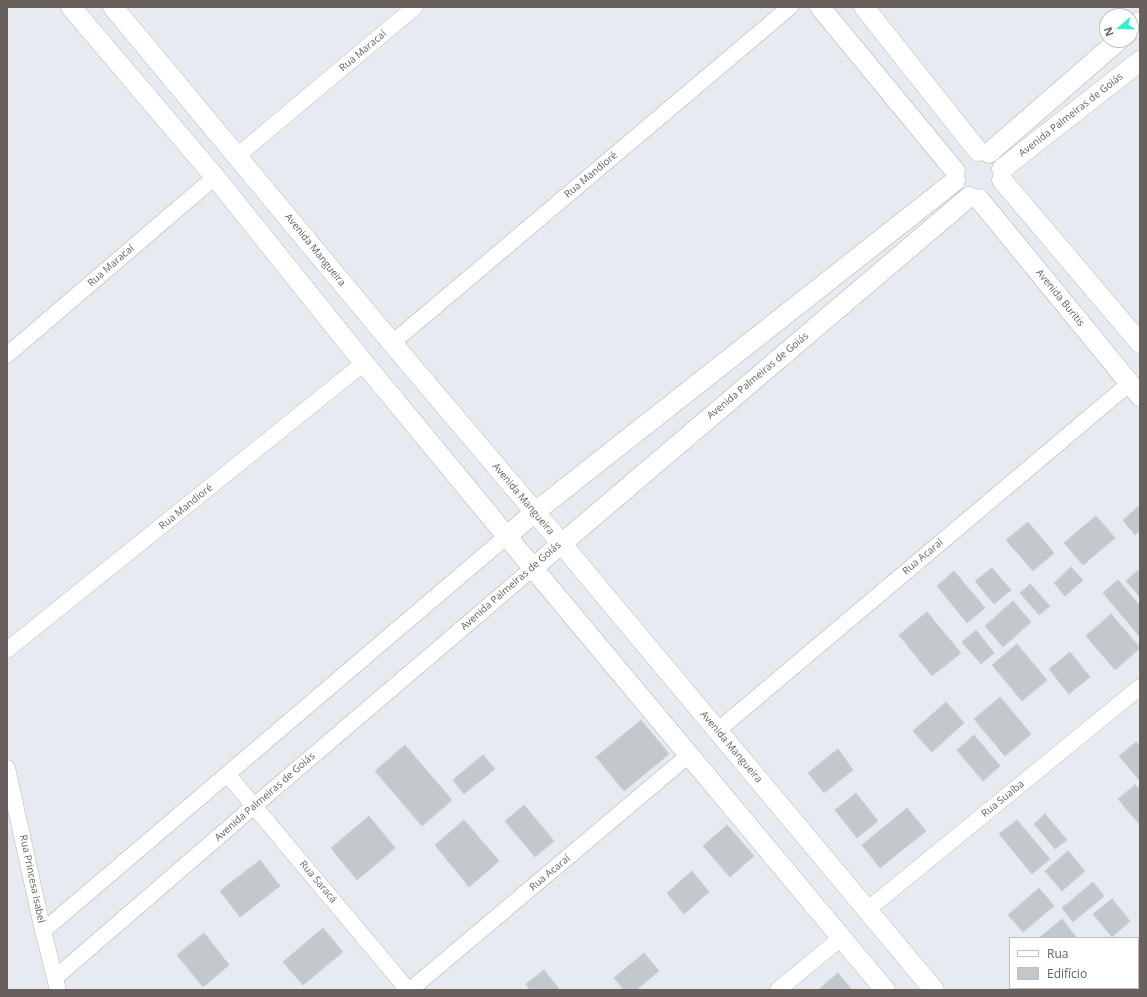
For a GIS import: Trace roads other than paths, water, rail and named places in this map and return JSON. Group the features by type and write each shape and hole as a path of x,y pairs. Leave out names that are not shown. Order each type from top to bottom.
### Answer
{"street":[{"path":"71,7 214,177 364,363 533,568 885,990"},
{"name":"Avenida Mangueira","path":"113,7 392,343 934,990"},
{"name":"Rua Maracaí","path":"237,156 415,7"},
{"name":"Rua Mandioré","path":"392,343 790,7"},
{"path":"820,7 955,176 960,190 974,198 987,198 994,194 999,188 1002,175"},
{"path":"864,7 983,152 997,159 1002,175 1140,343"},
{"path":"43,931 535,512 955,176 957,163 963,156 970,152 983,152 1109,48"},
{"name":"Avenida Palmeiras de Goiás","path":"1002,175 1140,61"},
{"name":"Rua Maracaí","path":"7,356 214,177"},
{"name":"Avenida Palmeiras de Goiás","path":"57,984 254,806 561,543 974,198"},
{"name":"Avenida Buritis","path":"974,198 1135,390"},
{"name":"Rua Mandioré","path":"7,650 364,363"},
{"name":"Rua Acaraí","path":"717,731 1135,390"},
{"name":"Rua Suaíba","path":"867,910 1140,687"},
{"name":"Rua Acaraí","path":"409,990 689,755"},
{"name":"Rua Princesa Isabel","path":"7,768 43,931 57,984"},
{"name":"Rua Saracá","path":"228,775 409,990"},
{"path":"778,990 841,938"}]}
